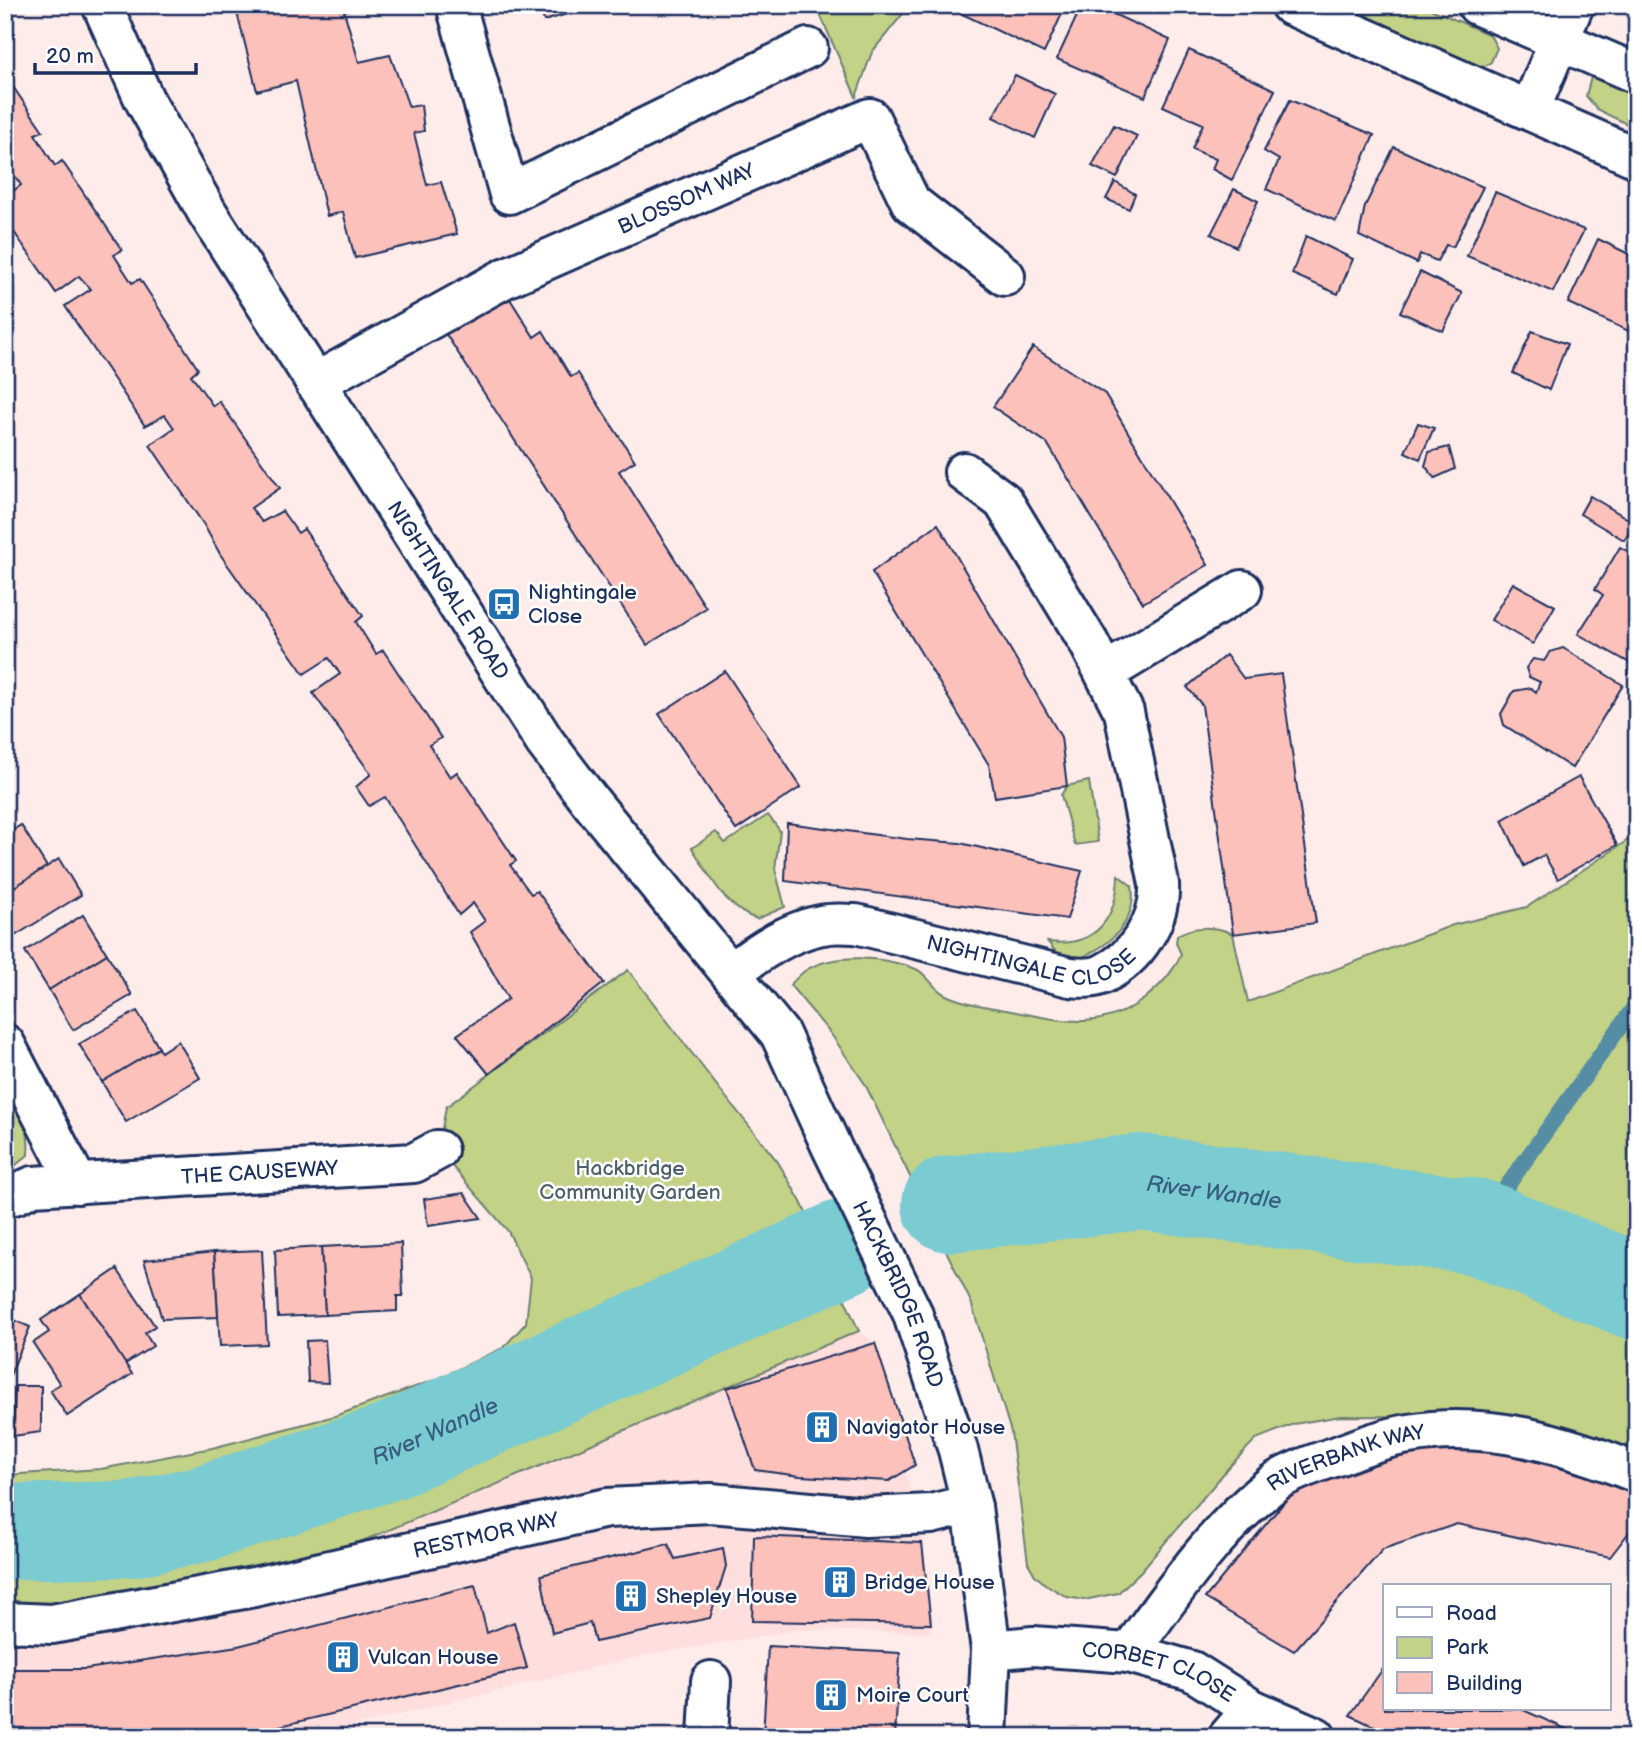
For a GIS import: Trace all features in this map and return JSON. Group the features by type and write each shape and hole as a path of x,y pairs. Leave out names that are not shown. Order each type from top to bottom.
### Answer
{"street":[{"name":"NIGHTINGALE ROAD","path":"102,5 161,132 207,212 315,383 545,741 590,801 780,1034 832,1148"},
{"path":"456,5 509,194 808,48"},
{"path":"1290,5 1637,158"},
{"path":"1477,5 1637,75"},
{"path":"1530,110 1574,5"},
{"name":"BLOSSOM WAY","path":"315,383 505,278 870,118 911,203 1005,276"},
{"name":"NIGHTINGALE CLOSE","path":"731,973 782,940 827,924 856,924 1070,977 1087,978 1102,975 1130,955 1155,916 1160,900 1159,884 1124,712 1089,643 1003,501 964,472"},
{"path":"1105,673 1242,590"},
{"path":"5,1044 78,1184"},
{"name":"HACKBRIDGE ROAD","path":"832,1148 912,1312 958,1450 972,1507 991,1650 987,1737"},
{"name":"THE CAUSEWAY","path":"5,1195 14,1195 33,1186 414,1163 438,1150"},
{"name":"RIVERBANK WAY","path":"1129,1653 1185,1574 1276,1481 1375,1442 1410,1433 1485,1431 1536,1438 1637,1473"},
{"name":"RESTMOR WAY","path":"5,1622 52,1625 240,1590 607,1508 711,1503 866,1517 931,1514 972,1507"},
{"name":"CORBET CLOSE","path":"991,1650 1033,1646 1129,1653 1192,1671 1240,1723 1316,1737"},
{"path":"708,1737 711,1681"}],"shaded area":[{"path":"859,1331 875,1343 922,1543 932,1633 801,1630 646,1655 308,1737 5,1737 5,1622 254,1587"}],"green space":[{"path":"816,5 910,5 872,52 856,97"},
{"path":"1335,5 1422,5 1490,35 1497,48 1491,62 1479,69"},
{"path":"1610,76 1637,88 1637,129 1598,110 1586,96 1591,77"},
{"path":"1089,781 1098,842 1075,845 1061,795 1067,786"},
{"path":"768,815 780,831 775,869 785,907 757,919 727,899 692,848 716,832 725,843"},
{"path":"1637,834 1637,1455 1529,1417 1341,1416 1294,1424 1256,1439 1141,1571 1118,1593 1084,1600 1067,1597 1045,1584 1035,1575 1028,1563 1011,1432 971,1302 865,1084 831,1034 790,985 818,964 846,959 876,959 916,969 944,994 968,1003 1047,1018 1096,1020 1128,1009 1150,994 1178,961 1181,954 1176,943 1177,936 1189,930 1204,928 1233,934 1248,1002 1453,925 1527,907"},
{"path":"1118,875 1132,886 1131,907 1123,926 1108,942 1088,954 1074,960 1063,958 1048,942 1079,940 1100,927 1113,905"},
{"name":"Hackbridge Community Garden","path":"628,970 778,1162 801,1202 859,1331 254,1587 5,1622 5,1475 101,1469 212,1448 335,1416 437,1379 503,1348 526,1323 531,1278 508,1231 438,1150 446,1107"},
{"path":"5,1084 23,1118 28,1135 28,1155 5,1174"}],"building":[{"path":"235,5 354,5 354,8 344,11 359,62 390,55 409,107 421,105 424,131 414,133 427,185 441,182 457,234 355,258 343,212 327,216 296,81 257,91"},
{"path":"539,5 597,5 544,21"},
{"path":"959,5 1066,5 1044,53 956,11"},
{"path":"1082,5 1094,5 1170,40 1145,97 1057,59"},
{"path":"1189,50 1275,90 1232,180 1212,169 1216,159 1192,149 1203,124 1163,106"},
{"path":"5,75 43,131 35,134 55,166 62,161 122,250 114,255 132,283 140,279 198,369 191,375 213,406 219,401 280,488 251,508 262,522 282,511 298,533 304,529 363,616 356,622 376,654 383,650 441,738 429,745 450,777 457,772 516,861 510,865 531,894 537,891 604,983 489,1074 457,1035 508,999 470,932 485,921 473,903 459,915 385,797 369,806 356,787 371,774 313,693 340,674 329,658 304,674 220,554 204,525 150,445 174,428 165,415 145,426 65,306 91,289 79,276 56,293 5,219 5,197 21,185 10,169 5,172"},
{"path":"1015,75 1055,94 1035,138 993,117"},
{"path":"1290,100 1374,135 1336,221 1266,189 1279,160 1264,151"},
{"path":"1114,125 1137,136 1117,178 1092,166"},
{"path":"1394,147 1483,187 1453,247 1446,245 1437,261 1420,254 1417,263 1359,236 1365,206"},
{"path":"1115,182 1135,194 1129,209 1106,199"},
{"path":"1234,189 1258,201 1236,247 1211,234"},
{"path":"1495,192 1584,230 1553,292 1467,256"},
{"path":"1306,236 1353,259 1338,294 1292,274"},
{"path":"1598,239 1637,258 1637,335 1568,303"},
{"path":"1420,272 1462,293 1443,331 1400,312"},
{"path":"505,291 534,337 543,331 571,377 578,373 635,461 619,471 706,608 647,645 442,328"},
{"path":"1532,331 1567,344 1549,390 1513,373"},
{"path":"1033,347 1105,394 1208,565 1143,603 1047,443 993,407"},
{"path":"1418,423 1434,428 1420,459 1405,452"},
{"path":"1449,447 1455,469 1435,478 1425,466 1429,452"},
{"path":"1590,496 1635,523 1624,540 1580,514"},
{"path":"938,524 1061,737 1067,786 995,797 989,765 872,572"},
{"path":"1620,547 1637,557 1637,667 1578,634 1603,595 1595,589"},
{"path":"1513,583 1555,606 1533,644 1491,620"},
{"path":"1563,648 1623,685 1572,768 1504,725 1501,714 1514,691 1531,688 1536,692 1540,682 1529,677 1526,668 1533,659 1544,661 1550,652"},
{"path":"1226,655 1244,679 1281,674 1316,923 1233,934 1202,705 1187,687"},
{"path":"725,671 801,787 736,830 659,714"},
{"path":"1579,777 1617,845 1558,879 1544,855 1524,866 1502,820"},
{"path":"787,823 907,839 960,843 1082,871 1067,919 785,881"},
{"path":"21,825 47,867 5,893 5,835"},
{"path":"59,859 81,895 5,942 5,893"},
{"path":"83,915 107,954 49,990 25,951"},
{"path":"107,954 132,995 73,1030 49,990"},
{"path":"137,1011 159,1048 102,1082 79,1044"},
{"path":"178,1041 200,1078 126,1122 102,1082 159,1048 161,1052"},
{"path":"464,1193 481,1218 428,1226 424,1199"},
{"path":"401,1243 403,1296 397,1296 397,1311 325,1315 321,1247"},
{"path":"321,1247 325,1315 278,1317 275,1250"},
{"path":"262,1250 267,1344 220,1346 214,1252"},
{"path":"214,1252 218,1317 162,1319 144,1260"},
{"path":"117,1269 155,1326 145,1333 153,1346 125,1364 80,1294"},
{"path":"80,1294 132,1374 67,1416 50,1390 60,1384 33,1343 49,1332 41,1320"},
{"path":"5,1316 30,1327 5,1387"},
{"path":"325,1340 328,1383 308,1382 306,1341"},
{"name":"Navigator House","path":"875,1343 915,1465 889,1481 800,1476 755,1470 727,1388"},
{"path":"15,1386 41,1386 41,1432 13,1436"},
{"path":"1431,1445 1484,1448 1637,1489 1637,1522 1610,1557 1457,1524 1383,1549 1294,1651 1205,1598 1295,1489 1345,1468"},
{"name":"Bridge House","path":"754,1536 922,1543 931,1624 752,1621"},
{"name":"Shepley House","path":"668,1544 675,1559 723,1548 726,1566 710,1618 595,1642 590,1623 552,1633 541,1575"},
{"name":"Vulcan House","path":"475,1585 487,1633 514,1622 527,1668 233,1737 5,1737 5,1669 86,1669 238,1646"},
{"name":"Moire Court","path":"768,1646 900,1653 895,1737 763,1737"},
{"path":"1383,1669 1383,1710 1523,1710 1584,1737 1396,1737 1350,1715"}],"waterway":[{"name":"River Wandle","path":"1478,1227 1637,1003"},
{"name":"River Wandle","path":"950,1204 1140,1182 1478,1227 1637,1292"},
{"name":"River Wandle","path":"5,1532 130,1529 202,1514 389,1452 842,1248"}],"place":[{"name":"Nightingale Close","path":"504,604"},
{"name":"Navigator House","path":"822,1427"},
{"name":"Bridge House","path":"840,1582"},
{"name":"Shepley House","path":"631,1596"},
{"name":"Vulcan House","path":"343,1657"},
{"name":"Moire Court","path":"831,1695"}]}
